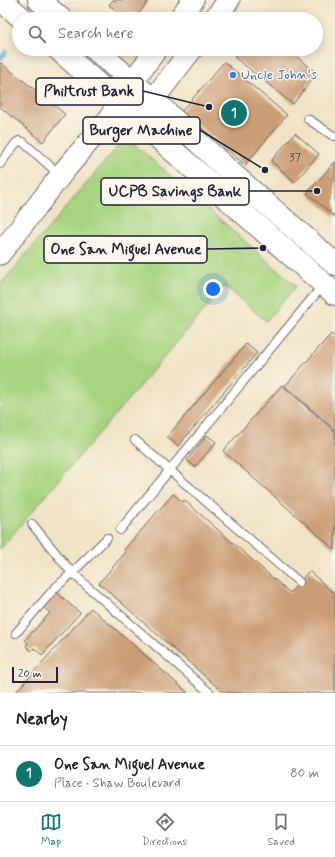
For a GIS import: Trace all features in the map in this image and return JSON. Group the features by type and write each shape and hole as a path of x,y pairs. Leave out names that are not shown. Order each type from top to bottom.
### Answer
{"main road":[{"path":"0,0 15,12"},
{"path":"39,0 53,12"},
{"path":"65,56 114,109 137,118 329,289"},
{"path":"103,56 228,170 335,264"}],"street":[{"path":"185,12 194,0"},
{"path":"220,12 229,0"},
{"path":"0,254 103,125 132,81 152,56"},
{"path":"137,118 153,100 187,56"}],"lane":[{"path":"308,119 335,136"},
{"path":"0,164 19,141 23,142 61,176"},
{"path":"120,530 169,470 329,289"},
{"path":"135,440 300,582"},
{"path":"32,524 72,573 210,693"},
{"path":"16,633 54,588 72,573 107,538"}],"green space":[{"path":"126,137 296,286 266,321 225,286 0,549 0,285"}],"building":[{"path":"113,0 149,0 140,12 118,12 109,5"},
{"path":"296,56 317,73 293,104 234,57"},
{"path":"224,62 287,115 245,165 182,111"},
{"path":"1,63 65,114 43,142 0,107"},
{"path":"295,133 319,154 295,182 271,161"},
{"path":"335,162 335,217 307,193"},
{"path":"331,334 335,337 335,430 285,386"},
{"path":"246,344 257,353 178,446 167,437"},
{"path":"282,385 335,432 335,550 223,451"},
{"path":"207,435 216,442 195,467 187,460"},
{"path":"173,494 183,502 184,500 290,593 309,571 335,594 335,693 224,693 99,583 126,552 124,550"},
{"path":"56,592 80,613 42,655 34,648 31,651 26,646 28,643 25,640 50,613 43,607"},
{"path":"91,608 188,693 15,693"}],"waterway":[{"path":"0,59 6,52"}],"place":[{"name":"Uncle John's","path":"233,75"},
{"name":"Philtrust Bank","path":"209,107"},
{"name":"One San Miguel Avenue","path":"234,113"},
{"name":"Burger Machine","path":"265,170"},
{"name":"UCPB Savings Bank","path":"317,191"},
{"name":"One San Miguel Avenue","path":"263,248"}]}
